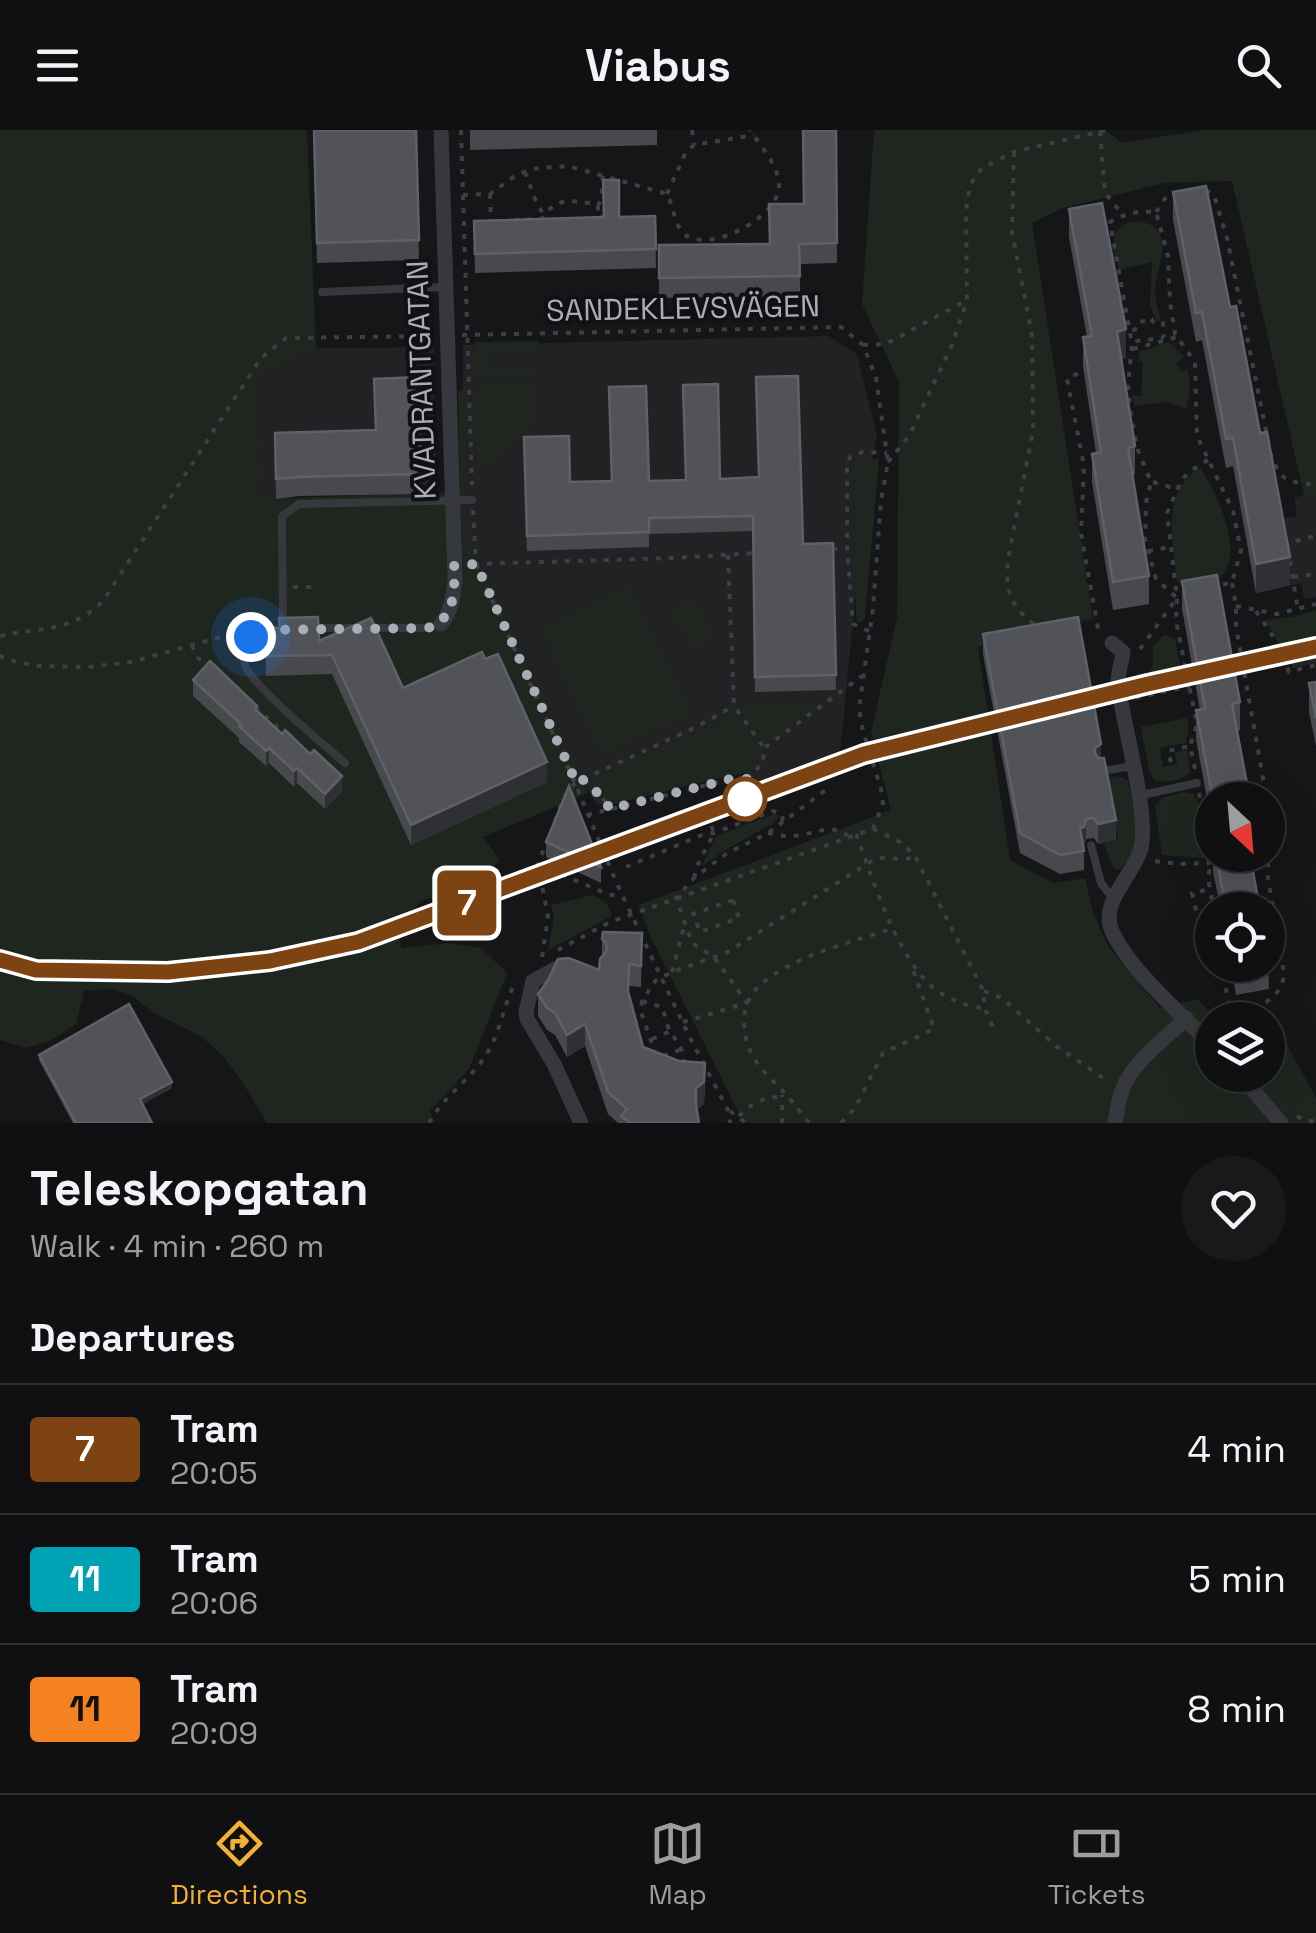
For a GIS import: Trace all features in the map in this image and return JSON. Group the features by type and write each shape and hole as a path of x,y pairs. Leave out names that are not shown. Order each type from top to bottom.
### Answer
{"street":[{"name":"KVADRANTGATAN","path":"441,130 454,500 452,602 441,624"},
{"path":"1112,644 1123,652 1118,682 1142,834 1138,855 1108,920 1130,959 1195,1028"},
{"path":"581,1123 526,1012 533,981 557,968 582,969"},
{"path":"1115,1123 1122,1089 1144,1058 1186,1018"},
{"path":"1255,1092 1281,1123"}],"lane":[{"path":"322,292 445,288"},
{"path":"283,628 282,516 299,504 472,500"},
{"path":"345,764 251,675 243,660 251,637 264,630 283,628 428,628 441,624"},
{"path":"1102,771 1132,766"},
{"path":"1138,796 1195,784"},
{"path":"1091,845 1101,884 1114,900"}],"path":[{"path":"461,130 476,564 624,897 728,1110 730,1123"},
{"path":"692,130 694,145"},
{"path":"888,462 909,436 952,346 967,300 966,210 970,185 982,168 1014,152 1107,130"},
{"path":"463,195 490,194 531,169 568,166 667,194 678,227 688,236 704,240 738,233 753,223 777,196 779,184 752,132 694,145 686,152 667,194"},
{"path":"1100,132 1105,193 1123,215"},
{"path":"1014,152 1012,232 1032,335 1033,431 1008,559 1007,584 1018,610 1041,629"},
{"path":"525,171 544,214"},
{"path":"603,176 598,216 616,217"},
{"path":"1205,190 1214,195 1228,238 1276,466 1287,481 1316,486"},
{"path":"1187,192 1168,194 1156,212 1168,256 1170,302 1177,337 1195,362 1197,436 1233,511 1241,551 1232,582 1236,627 1263,782"},
{"path":"490,194 492,221 542,218 567,200 598,206"},
{"path":"777,196 782,204"},
{"path":"1156,212 1138,211 1110,222 1132,349 1130,408 1138,448 1151,482 1145,539 1156,578 1176,598"},
{"path":"873,830 882,803 882,789 859,709 888,462 876,378 863,345 886,344 967,300"},
{"path":"1151,319 1155,324 1163,324 1164,335 1137,341 1134,330 1140,322 1151,319"},
{"name":"SANDEKLEVSVÄGEN","path":"0,636 70,624 84,618 102,601 260,358 286,338 841,327 863,345"},
{"path":"1132,349 1177,337"},
{"path":"1078,374 1066,380 1084,466 1080,533 1100,639 1088,635"},
{"path":"868,631 853,624 847,548 847,462 863,452 886,453"},
{"path":"1198,782 1190,746 1197,724 1176,621 1167,513 1177,486 1189,472 1208,460"},
{"path":"1151,482 1177,486"},
{"path":"1298,610 1287,542 1316,536"},
{"path":"1148,550 1171,547"},
{"path":"828,549 847,548"},
{"path":"454,566 768,553"},
{"path":"728,555 734,706 764,748 763,763 748,779"},
{"path":"1292,577 1316,574"},
{"path":"1214,587 1232,582"},
{"path":"1122,666 1144,645 1176,598"},
{"path":"1236,606 1277,614 1316,604"},
{"path":"1256,610 1289,672 1316,665"},
{"path":"0,655 37,666 89,667 131,662 231,634 251,637"},
{"path":"192,645 196,656 211,670"},
{"path":"764,748 862,676"},
{"path":"1121,701 1190,686"},
{"path":"254,706 292,740"},
{"path":"541,960 548,917 538,864 564,797 576,782 734,706"},
{"path":"1170,762 1168,750 1190,746"},
{"path":"606,841 836,757"},
{"path":"587,815 735,778 748,779"},
{"path":"582,779 610,809"},
{"path":"748,779 753,786"},
{"path":"676,898 694,878 726,854 768,833 831,786"},
{"path":"694,878 714,833 704,805"},
{"path":"626,867 772,810 783,816 782,821"},
{"path":"768,833 791,837 836,829 848,836"},
{"path":"632,914 873,830 902,843 916,856 983,990 985,1009 995,1032"},
{"path":"856,834 912,963 950,999 985,1009"},
{"path":"1138,855 1158,862 1195,863"},
{"path":"682,1049 658,1059 650,1040 641,1012 642,1000 654,981 726,953 868,864 883,857 904,860 916,856"},
{"path":"538,864 607,894 624,897"},
{"path":"1209,872 1211,892"},
{"path":"1263,1002 1277,994 1284,974 1268,872"},
{"path":"1196,892 1210,889"},
{"path":"676,898 692,942 714,957 747,1003"},
{"path":"692,942 700,932 740,918 733,900 694,914 700,932"},
{"path":"610,922 612,936"},
{"path":"672,972 685,923"},
{"path":"809,1123 750,1050 744,1022 747,1003 758,987 785,969 894,928"},
{"path":"841,1123 855,1108 883,1053 934,1029 915,988 912,963"},
{"path":"983,990 1002,998 1056,1046 1122,1089"},
{"path":"642,1000 662,1007 682,1049 684,1071"},
{"path":"682,1022 747,1003"},
{"path":"650,1040 671,1032"},
{"path":"739,1116 752,1105 782,1094"},
{"path":"782,1094 782,1123"},
{"path":"728,1110 746,1123"}],"shaded area":[{"path":"0,130 307,130 316,348 257,376 261,499 460,492 458,392 466,392 468,494 463,497 470,542 588,793 483,837 499,859 484,886 423,900 398,922 401,948 449,943 481,948 507,973 469,1069 430,1111 435,1123 267,1123 225,1058 201,1036 152,1012 134,997 112,989 84,991 76,1024 50,1041 26,1048 0,1040"},
{"path":"874,130 1105,130 1122,143 1204,130 1316,130 1316,496 1304,495 1232,181 1164,183 1063,208 1032,223 1093,619 978,647 1010,860 1053,883 1085,878 1093,913 1108,946 1160,1008 1197,999 1200,1002 1195,1002 1195,1092 1285,1092 1285,1041 1316,1098 1316,1123 744,1123 649,933 639,905 891,810 871,732 897,618 899,382 862,304"},
{"path":"1126,223 1149,224 1161,238 1155,291 1159,321 1150,306 1152,262 1119,270 1113,249 1115,233"},
{"path":"828,336 857,354 877,436 866,488 840,754 760,784 745,773 597,805 579,776 470,542 462,492 463,345"},
{"path":"538,341 538,352 490,354 491,369 538,368 538,376 476,379 476,342"},
{"path":"1169,342 1184,357 1177,363 1181,372 1187,369 1189,374 1186,409 1168,402 1134,406 1132,395 1141,396 1143,362 1139,361 1139,352"},
{"path":"434,347 436,493 421,494 418,398 376,450 276,499 261,499 256,376 316,348"},
{"path":"533,386 534,420 489,465 477,465 475,387"},
{"path":"879,459 862,623 857,622 856,613 853,462"},
{"path":"1200,468 1221,508 1230,556 1226,570 1217,580 1185,587 1177,582 1172,519 1179,490"},
{"path":"1316,496 1316,597 1304,599 1301,583 1256,593 1244,525 1297,516 1294,498"},
{"path":"629,586 690,713 602,756 541,628"},
{"path":"694,598 712,637 690,648 671,609"},
{"path":"1316,610 1316,663 1293,668 1265,620"},
{"path":"1163,636 1175,639 1183,680 1137,695 1153,665 1153,646"},
{"path":"824,702 763,743 739,707"},
{"path":"733,710 758,747 759,755 751,773 610,805 590,781 621,764 719,724 717,717"},
{"path":"1187,718 1186,743 1160,748 1163,767 1177,764 1175,752 1187,750 1190,773 1173,781 1155,781 1149,771 1141,727"},
{"path":"1119,776 1128,781 1135,840 1128,860 1120,869 1114,869 1104,844 1118,840 1106,778"},
{"path":"1185,792 1195,797 1195,857 1162,855 1155,806 1163,797"},
{"path":"775,814 780,816 770,825 701,867 716,836"},
{"path":"592,895 606,902 612,916 548,950 554,918 551,905"}],"building":[{"path":"314,130 416,130 419,240 317,243"},
{"path":"803,130 836,130 837,243 799,244 800,276 659,278 659,245 770,244 769,204 804,204"},
{"path":"603,180 619,180 619,217 655,216 656,249 475,254 474,221 604,217"},
{"path":"1206,186 1230,307 1236,306 1260,433 1267,432 1290,557 1256,564 1233,438 1226,439 1202,312 1196,313 1173,192"},
{"path":"1102,203 1126,329 1117,332 1135,446 1128,448 1149,576 1113,582 1092,454 1101,452 1083,337 1092,336 1069,209"},
{"path":"798,376 803,544 833,543 836,675 755,677 753,516 649,518 649,532 527,536 524,437 569,436 570,482 612,481 609,387 646,386 649,481 686,480 683,385 718,384 720,479 759,477 756,377"},
{"path":"418,377 421,474 276,479 275,433 376,430 374,379"},
{"path":"1217,575 1240,702 1232,704 1247,782 1210,782 1196,710 1205,709 1182,581"},
{"path":"318,617 319,641 371,618 403,688 482,652 485,659 498,654 547,762 411,825 332,655 266,656 265,628 280,628 279,618"},
{"path":"1078,617 1101,744 1095,753 1104,758 1116,820 1098,824 1094,818 1086,819 1080,828 1084,851 1060,855 1020,833 983,634"},
{"path":"210,661 282,734 285,730 310,754 314,750 342,776 325,794 297,768 294,771 269,748 266,751 193,680"},
{"path":"1316,682 1316,718 1309,683"},
{"path":"569,786 601,867 546,842"},
{"path":"1219,872 1253,872 1257,892 1223,892"},
{"path":"603,932 642,933 641,966 629,964 628,991 643,1047 679,1061 705,1063 704,1082 696,1088 699,1123 630,1123 621,1116 627,1109 608,1092 585,1024 567,1035 538,994 558,959 569,958 599,970 600,959 607,950"},
{"path":"129,1004 172,1082 140,1099 152,1123 76,1123 39,1055"}],"tram line":[{"name":"7","path":"0,960 36,970 168,972 270,961 358,942 864,754 1316,647"},
{"path":"613,848 864,754"},
{"path":"415,921 529,880"}],"route":[{"path":"251,637 264,630 283,628 428,628 441,624 452,602 454,566 476,564 576,782 582,779 610,809 735,778 748,779 753,786 745,799"}]}
